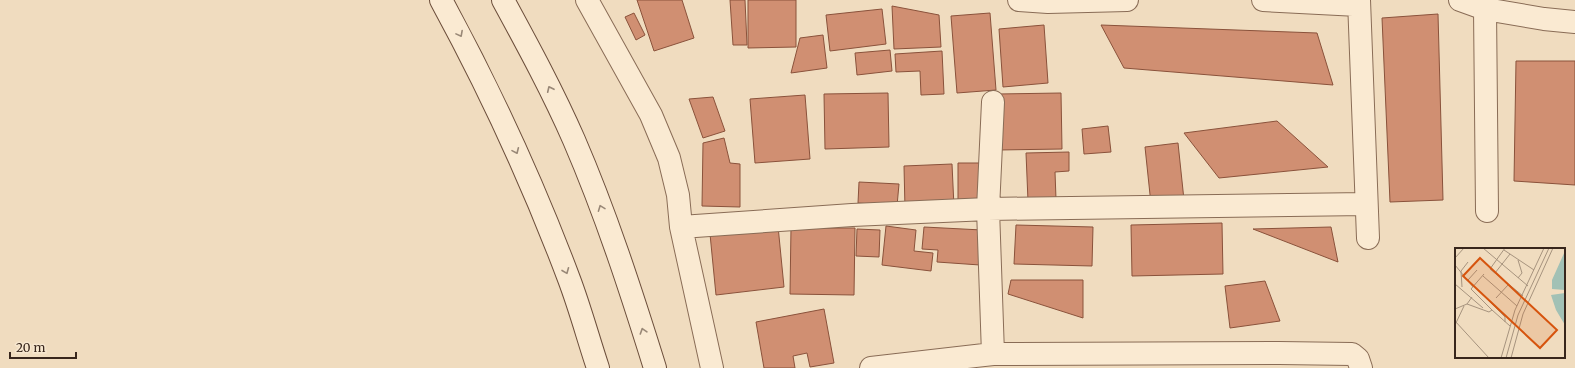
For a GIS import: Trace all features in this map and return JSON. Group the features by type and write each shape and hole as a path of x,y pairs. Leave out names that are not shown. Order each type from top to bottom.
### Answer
{"street":[{"path":"441,0 493,99 536,197 569,279 598,368"},
{"path":"503,0 540,68 574,140 628,283 655,368"},
{"path":"587,0 651,115 669,158 678,195 681,227 712,368"},
{"path":"1019,0 1048,2 1127,0"},
{"path":"1263,0 1359,2 1368,238"},
{"path":"1460,0 1485,9 1544,19 1575,22"},
{"path":"1485,9 1487,211"},
{"path":"993,102 988,209 993,354"},
{"path":"681,227 852,215 988,209 1366,204"},
{"path":"871,368 993,354 1262,361 1352,354 1358,359 1361,368"}],"building":[{"path":"637,0 682,0 694,38 654,51"},
{"path":"730,0 745,0 747,45 733,45"},
{"path":"748,0 796,0 796,47 748,48"},
{"path":"892,6 939,15 941,47 894,49"},
{"path":"882,9 886,44 830,51 826,15"},
{"path":"634,13 645,35 636,40 625,17"},
{"path":"990,13 996,90 957,93 951,16"},
{"path":"1438,14 1443,200 1390,202 1382,18"},
{"path":"1044,25 1048,83 1003,87 999,29"},
{"path":"1101,25 1317,33 1333,85 1124,68"},
{"path":"823,35 827,68 791,73 800,38"},
{"path":"890,50 892,71 857,75 855,53"},
{"path":"942,51 944,94 921,95 920,71 896,72 895,54"},
{"path":"1516,61 1575,61 1575,185 1514,181"},
{"path":"888,93 889,147 825,149 824,94"},
{"path":"1061,93 1062,149 999,150 998,94"},
{"path":"805,95 810,159 755,163 750,99"},
{"path":"713,97 725,131 703,138 689,99"},
{"path":"1277,121 1328,167 1219,178 1184,133"},
{"path":"1108,126 1111,152 1084,154 1082,129"},
{"path":"724,138 730,163 740,164 740,207 702,206 703,143"},
{"path":"1178,143 1184,200 1151,204 1145,147"},
{"path":"1069,152 1069,171 1055,172 1056,199 1028,201 1026,153"},
{"path":"958,163 986,163 986,205 958,205"},
{"path":"952,164 954,207 905,209 904,166"},
{"path":"859,182 899,184 897,206 858,203"},
{"path":"1222,223 1223,274 1132,276 1131,225"},
{"path":"1016,225 1093,227 1092,266 1014,264"},
{"path":"778,226 784,287 716,295 710,234"},
{"path":"886,226 916,230 914,251 933,253 931,271 882,265"},
{"path":"924,227 982,230 980,265 937,262 938,250 922,249"},
{"path":"1331,227 1338,262 1253,229"},
{"path":"791,228 855,228 854,295 790,294"},
{"path":"857,229 880,230 879,257 856,256"},
{"path":"1011,280 1083,280 1083,318 1008,294"},
{"path":"1265,281 1280,321 1230,328 1225,286"},
{"path":"824,309 834,363 810,367 807,353 793,356 795,368 764,368 756,322"}]}
